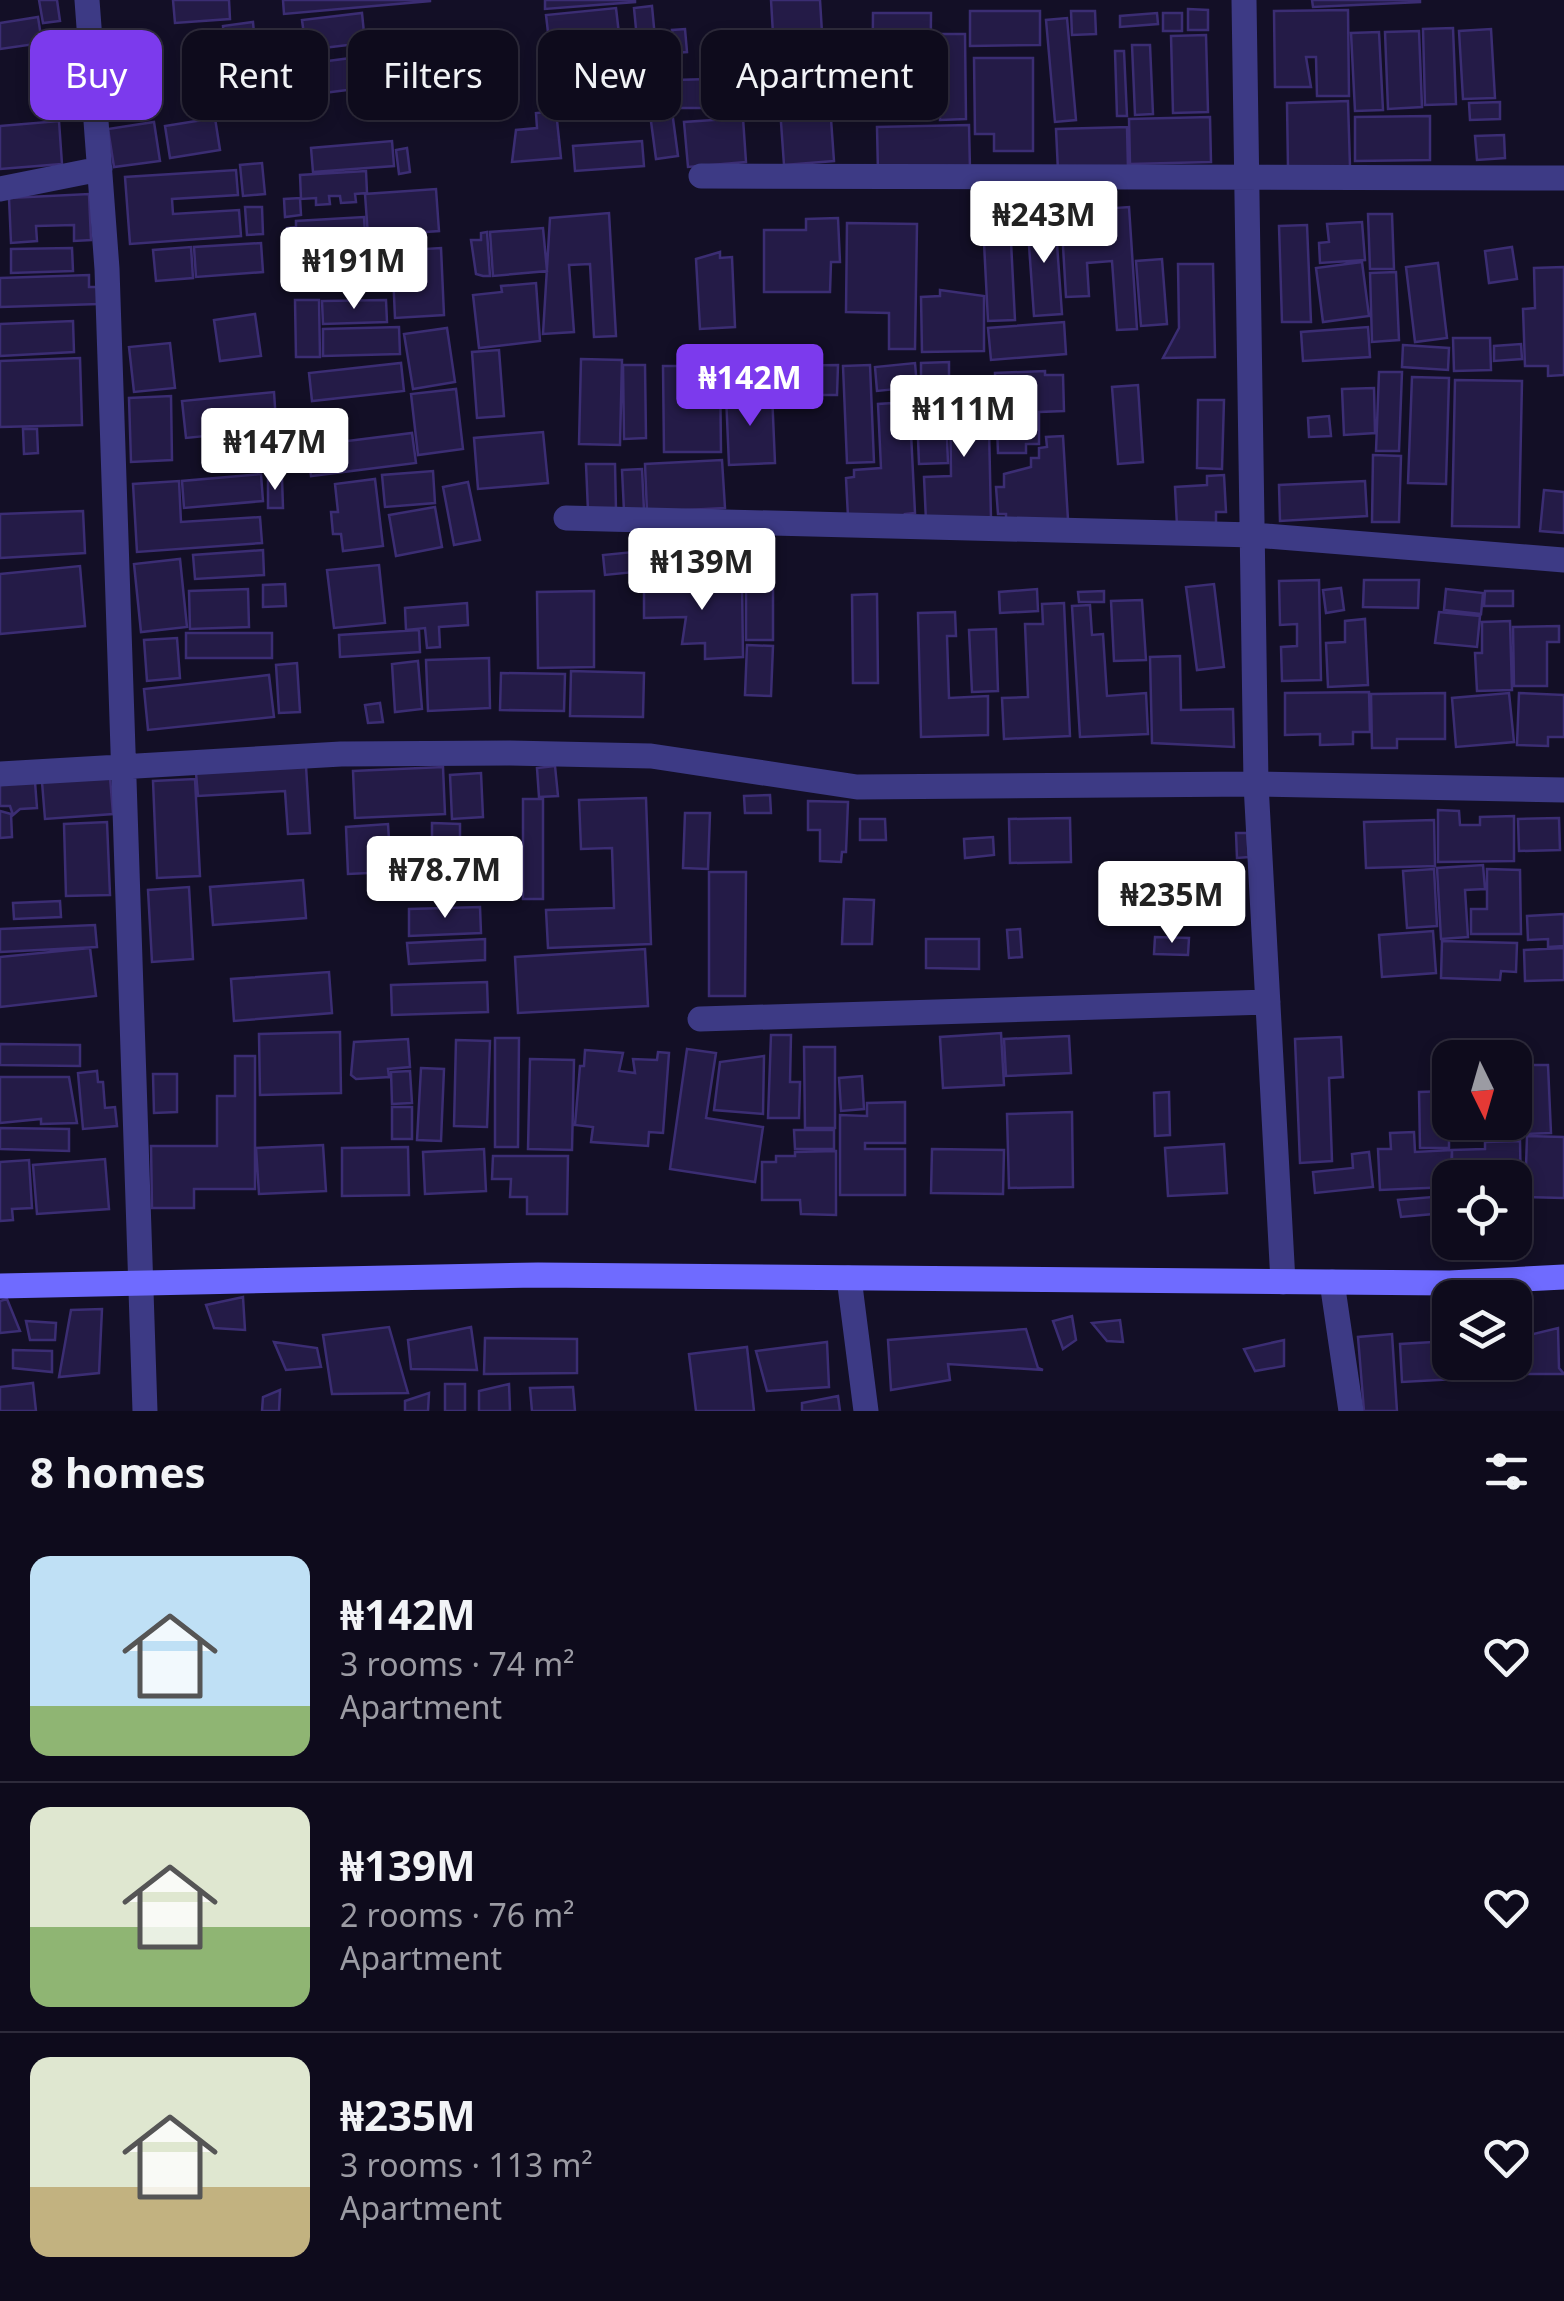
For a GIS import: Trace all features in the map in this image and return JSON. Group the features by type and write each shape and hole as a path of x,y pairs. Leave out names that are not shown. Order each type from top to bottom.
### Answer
{"street":[{"path":"88,0 100,169 145,1411"},
{"path":"1244,0 1256,784 1283,1282"},
{"path":"0,188 100,169"},
{"path":"700,176 1246,174 1564,178"},
{"path":"566,518 1254,535 1564,560"},
{"path":"0,774 341,754 581,754 652,756 856,787 1256,784 1564,790"},
{"path":"700,1018 1268,1002"},
{"path":"0,1286 538,1275 1450,1283 1564,1277"},
{"path":"849,1278 866,1411"},
{"path":"1332,1282 1351,1411"}],"building":[{"path":"39,0 57,0 60,21 43,23"},
{"path":"173,0 229,0 230,19 175,23"},
{"path":"283,0 430,0 430,1 284,14"},
{"path":"545,0 635,0 635,2 545,9"},
{"path":"771,0 820,0 822,30 773,30"},
{"path":"1312,0 1420,0 1420,2 1313,7"},
{"path":"652,6 654,30 636,30 634,8"},
{"path":"616,8 619,30 548,30 546,15"},
{"path":"1188,9 1208,10 1208,30 1188,30"},
{"path":"1348,10 1349,96 1317,96 1316,57 1306,57 1311,87 1275,87 1274,11"},
{"path":"970,11 1040,11 1040,45 970,46"},
{"path":"1071,11 1095,11 1096,34 1072,35"},
{"path":"362,13 364,30 348,30 348,45 328,47 328,30 303,30 302,20"},
{"path":"873,13 931,13 931,30 873,30"},
{"path":"1157,13 1158,24 1120,27 1120,16"},
{"path":"1163,13 1182,13 1182,31 1163,31"},
{"path":"38,17 40,30 30,30 30,45 0,49 0,23"},
{"path":"1067,18 1076,120 1055,122 1046,20"},
{"path":"253,22 254,30 223,30 223,26"},
{"path":"1453,28 1456,104 1425,105 1423,29"},
{"path":"685,29 687,52 681,52 681,30 672,30"},
{"path":"1491,29 1495,98 1463,99 1459,31"},
{"path":"1419,31 1422,107 1388,109 1385,32"},
{"path":"1379,32 1383,110 1355,111 1351,33"},
{"path":"948,34 965,34 966,119 948,120"},
{"path":"1206,35 1208,112 1173,113 1171,36"},
{"path":"1132,45 1150,45 1153,114 1135,115"},
{"path":"1115,51 1124,51 1127,116 1117,116"},
{"path":"348,58 348,90 328,92 328,61"},
{"path":"974,58 1033,58 1033,151 994,151 994,134 975,134"},
{"path":"701,79 701,108 681,108 681,80"},
{"path":"1348,101 1350,167 1288,168 1287,103"},
{"path":"1500,102 1500,119 1470,120 1469,103"},
{"path":"536,113 538,120 557,120 561,158 512,162 516,130 537,128"},
{"path":"1430,116 1430,160 1355,161 1355,117"},
{"path":"1210,117 1211,162 1130,164 1129,119"},
{"path":"215,120 220,150 170,158 165,126"},
{"path":"651,120 673,120 678,156 656,159"},
{"path":"743,120 746,162 688,167 684,122"},
{"path":"781,120 831,120 834,161 784,165"},
{"path":"59,121 62,164 0,169 0,126"},
{"path":"154,122 160,161 114,167 108,129"},
{"path":"969,125 970,170 878,172 877,127"},
{"path":"1127,127 1128,169 1058,171 1056,129"},
{"path":"1504,135 1505,158 1477,160 1475,136"},
{"path":"392,141 394,166 313,172 311,148"},
{"path":"642,141 644,166 575,171 573,146"},
{"path":"407,148 410,172 399,174 396,150"},
{"path":"262,163 265,194 243,196 240,165"},
{"path":"236,170 238,195 172,199 173,214 239,210 241,236 130,244 125,177"},
{"path":"366,171 367,193 355,194 356,202 341,203 340,196 329,196 330,204 316,205 316,198 301,199 300,175"},
{"path":"436,189 439,231 368,236 365,194"},
{"path":"89,194 91,240 74,241 74,225 36,226 37,241 11,243 9,198"},
{"path":"300,198 301,215 285,217 284,199"},
{"path":"245,207 262,207 263,234 247,235"},
{"path":"1129,207 1137,329 1117,330 1112,261 1087,263 1089,296 1066,297 1061,212"},
{"path":"609,213 616,336 594,337 590,264 569,265 574,332 543,334 550,218"},
{"path":"1368,214 1392,214 1394,269 1370,269"},
{"path":"1055,216 1062,314 1034,316 1027,217"},
{"path":"364,217 366,250 289,255 287,228 296,227 296,221"},
{"path":"838,218 840,262 831,262 830,292 764,292 764,230 806,230 806,219"},
{"path":"1010,222 1015,320 988,321 983,223"},
{"path":"1362,222 1365,260 1320,263 1319,243 1329,242 1327,224"},
{"path":"847,223 917,224 915,349 889,349 889,313 846,312"},
{"path":"1307,225 1311,322 1282,322 1279,226"},
{"path":"543,228 547,271 493,276 490,232"},
{"path":"487,232 490,276 483,276 476,274 471,240 481,240 481,233"},
{"path":"261,243 263,272 196,277 194,247"},
{"path":"191,247 193,278 156,281 153,250"},
{"path":"1512,247 1517,279 1489,283 1485,251"},
{"path":"72,248 73,271 11,273 11,249"},
{"path":"441,248 444,315 395,318 392,251"},
{"path":"720,252 720,258 732,257 735,327 700,329 696,259"},
{"path":"1162,259 1167,324 1141,326 1136,261"},
{"path":"314,260 317,288 299,289 297,261"},
{"path":"1362,262 1369,316 1323,322 1316,268"},
{"path":"1438,263 1447,338 1415,342 1406,267"},
{"path":"1178,264 1213,264 1215,357 1163,358 1179,328"},
{"path":"1564,267 1564,375 1548,376 1548,366 1525,366 1523,309 1535,308 1534,268"},
{"path":"1396,272 1399,340 1372,342 1370,273"},
{"path":"89,275 89,287 98,287 99,304 0,307 0,278"},
{"path":"536,283 540,341 479,348 473,295 502,292 501,286"},
{"path":"940,290 984,296 984,351 922,352 921,297 940,296"},
{"path":"295,300 319,300 320,357 296,357"},
{"path":"386,300 387,322 323,324 322,301"},
{"path":"255,314 261,356 220,361 214,320"},
{"path":"73,321 74,352 0,356 0,324"},
{"path":"1064,322 1066,354 991,360 988,328"},
{"path":"399,327 400,354 323,356 323,329"},
{"path":"1368,327 1370,357 1303,361 1301,332"},
{"path":"447,328 455,382 413,389 404,334"},
{"path":"1453,338 1490,338 1491,370 1454,371"},
{"path":"170,343 175,388 134,392 129,347"},
{"path":"1521,344 1522,359 1494,361 1494,346"},
{"path":"1403,345 1449,348 1448,370 1402,367"},
{"path":"499,350 504,416 477,418 472,352"},
{"path":"80,358 82,425 0,427 0,361"},
{"path":"581,359 622,360 620,445 579,444"},
{"path":"949,362 949,377 921,377 921,363"},
{"path":"401,363 404,391 312,401 309,373"},
{"path":"915,363 917,387 877,391 875,367"},
{"path":"623,365 645,365 646,438 624,439"},
{"path":"838,365 837,395 814,395 813,388 773,389 773,366"},
{"path":"870,365 874,462 847,463 843,366"},
{"path":"663,366 720,366 721,452 664,452"},
{"path":"1045,371 1045,375 1063,375 1064,411 1039,412 1039,444 1026,444 1026,453 998,453 995,373"},
{"path":"1379,372 1402,372 1399,451 1376,451"},
{"path":"1412,377 1449,378 1446,484 1408,483"},
{"path":"1455,380 1522,381 1519,527 1452,526"},
{"path":"988,382 991,519 926,521 924,477 951,476 950,383"},
{"path":"1138,385 1143,462 1118,464 1112,387"},
{"path":"1374,388 1375,433 1344,435 1342,389"},
{"path":"456,389 463,449 418,455 411,394"},
{"path":"274,392 276,422 255,424 256,431 186,438 182,401"},
{"path":"772,393 775,463 729,465 726,395"},
{"path":"893,393 909,393 915,513 905,514 906,519 848,517 846,478 854,477 854,470 881,468 878,404 893,403"},
{"path":"171,396 172,460 131,462 129,398"},
{"path":"1198,400 1224,400 1222,469 1197,468"},
{"path":"946,412 948,463 919,464 917,413"},
{"path":"1329,416 1331,436 1309,437 1308,418"},
{"path":"276,426 278,445 260,447 258,429"},
{"path":"23,429 37,429 38,453 24,454"},
{"path":"543,432 548,483 478,489 474,438"},
{"path":"412,433 416,463 311,476 307,446"},
{"path":"1063,436 1068,520 1006,524 1006,514 998,514 996,487 1004,487 1004,474 1031,467 1031,458 1039,458 1039,448 1047,447 1046,437"},
{"path":"277,450 279,471 258,472 256,452"},
{"path":"1373,455 1401,456 1399,522 1372,522"},
{"path":"722,460 725,508 647,512 645,464"},
{"path":"586,464 615,464 616,510 588,511"},
{"path":"642,469 644,510 624,511 622,470"},
{"path":"433,471 435,503 385,507 382,475"},
{"path":"261,474 263,501 184,508 182,481"},
{"path":"1224,475 1226,512 1216,512 1216,526 1177,526 1175,487 1207,485 1207,476"},
{"path":"268,478 282,478 283,508 268,508"},
{"path":"375,479 383,546 343,551 341,534 333,534 331,512 338,512 335,484"},
{"path":"179,481 181,522 260,517 262,543 137,552 133,484"},
{"path":"1365,481 1367,516 1280,521 1279,485"},
{"path":"468,482 480,540 454,545 443,487"},
{"path":"1544,490 1564,492 1564,533 1540,531"},
{"path":"435,507 442,547 396,556 389,515"},
{"path":"83,511 85,553 0,558 0,514"},
{"path":"263,550 264,575 195,579 193,555"},
{"path":"633,552 635,572 605,575 603,555"},
{"path":"180,559 187,627 141,632 134,564"},
{"path":"379,565 385,623 334,628 327,570"},
{"path":"80,566 85,626 0,634 0,574"},
{"path":"746,575 773,575 773,640 746,640"},
{"path":"742,580 743,657 705,659 705,643 682,644 686,617 644,618 644,582"},
{"path":"1319,580 1321,680 1282,681 1281,647 1297,646 1297,624 1280,625 1279,581"},
{"path":"1364,580 1419,580 1418,608 1363,607"},
{"path":"285,584 286,606 263,607 263,585"},
{"path":"1214,584 1224,667 1197,670 1186,587"},
{"path":"1341,588 1344,610 1326,613 1323,590"},
{"path":"248,589 249,627 190,629 189,591"},
{"path":"1037,589 1038,611 1000,613 999,592"},
{"path":"1446,589 1483,593 1481,614 1444,610"},
{"path":"594,591 594,667 538,668 537,592"},
{"path":"1104,591 1104,602 1079,602 1078,592"},
{"path":"1485,591 1513,591 1513,606 1484,606"},
{"path":"877,594 878,683 853,683 852,595"},
{"path":"1142,600 1146,660 1114,661 1111,601"},
{"path":"467,603 468,625 439,627 440,647 427,648 425,628 406,630 405,608"},
{"path":"1064,603 1070,736 1004,739 1002,698 1028,697 1025,624 1043,624 1042,604"},
{"path":"1090,605 1092,635 1103,634 1107,696 1146,693 1148,734 1080,737 1072,606"},
{"path":"955,612 956,636 947,636 949,698 988,696 988,735 921,737 918,613"},
{"path":"1439,612 1480,616 1477,647 1435,643"},
{"path":"1365,619 1368,685 1328,687 1326,643 1345,642 1345,621"},
{"path":"1510,621 1512,690 1477,691 1475,653 1482,653 1482,622"},
{"path":"1559,626 1559,642 1547,642 1547,686 1514,686 1513,627"},
{"path":"996,629 998,691 972,692 969,630"},
{"path":"419,630 420,652 340,657 339,635"},
{"path":"186,633 272,633 272,658 186,658"},
{"path":"177,638 180,678 147,681 144,640"},
{"path":"747,645 773,646 771,696 745,695"},
{"path":"1180,656 1181,710 1233,709 1234,747 1152,743 1150,657"},
{"path":"489,658 490,708 428,711 426,660"},
{"path":"418,661 422,709 395,712 392,664"},
{"path":"297,663 300,712 279,713 276,665"},
{"path":"571,671 644,673 643,717 570,716"},
{"path":"501,673 565,674 564,711 500,710"},
{"path":"269,675 274,717 148,730 144,689"},
{"path":"1369,692 1370,732 1353,732 1353,744 1320,745 1320,734 1285,735 1285,693"},
{"path":"1445,693 1445,739 1397,739 1397,748 1372,748 1371,694"},
{"path":"1509,693 1514,742 1456,747 1452,698"},
{"path":"1519,693 1564,695 1564,737 1548,737 1548,746 1517,745"},
{"path":"380,703 383,722 368,723 365,705"},
{"path":"306,766 310,833 288,834 285,791 198,796 196,773"},
{"path":"555,766 558,796 539,797 537,768"},
{"path":"443,767 445,814 355,818 353,771"},
{"path":"481,773 483,817 452,819 450,775"},
{"path":"110,777 113,814 45,819 42,782"},
{"path":"195,779 200,876 157,878 153,781"},
{"path":"35,782 37,808 20,809 13,815 10,806 0,806 0,784"},
{"path":"770,795 771,813 745,813 744,796"},
{"path":"646,798 651,944 548,948 546,910 614,908 612,848 581,849 579,800"},
{"path":"523,799 543,799 543,899 523,899"},
{"path":"808,801 848,802 846,852 842,852 841,862 820,861 820,830 808,830"},
{"path":"1438,810 1459,811 1460,825 1480,825 1480,817 1514,816 1514,861 1438,862"},
{"path":"0,811 11,814 12,837 0,838"},
{"path":"685,813 710,813 708,869 683,868"},
{"path":"1070,818 1071,862 1010,863 1009,819"},
{"path":"1559,818 1560,850 1519,851 1518,819"},
{"path":"860,819 885,819 886,840 860,840"},
{"path":"1434,820 1435,866 1366,868 1364,822"},
{"path":"107,822 110,895 66,896 64,824"},
{"path":"432,823 460,824 460,869 398,869 398,840 432,840"},
{"path":"388,824 391,872 348,874 346,827"},
{"path":"1236,833 1247,833 1249,857 1237,858"},
{"path":"993,837 994,855 965,858 964,839"},
{"path":"1483,865 1485,889 1465,890 1468,937 1441,939 1437,868"},
{"path":"1434,869 1437,926 1407,928 1403,871"},
{"path":"1487,869 1520,870 1521,934 1471,934 1471,909 1487,909"},
{"path":"709,872 746,872 745,996 709,996"},
{"path":"303,880 306,918 213,925 210,887"},
{"path":"189,887 193,959 152,962 148,890"},
{"path":"844,899 874,900 872,944 842,944"},
{"path":"60,901 61,917 14,919 13,903"},
{"path":"480,907 481,933 409,936 409,909"},
{"path":"1564,914 1564,946 1548,947 1548,939 1528,940 1527,916"},
{"path":"95,925 97,947 0,952 0,929"},
{"path":"1020,929 1022,957 1009,958 1007,930"},
{"path":"1433,931 1436,973 1382,977 1379,935"},
{"path":"1155,937 1189,938 1188,955 1154,954"},
{"path":"485,939 485,960 409,964 407,943"},
{"path":"926,939 979,939 979,969 926,968"},
{"path":"1442,941 1517,943 1516,972 1501,971 1500,980 1441,978"},
{"path":"90,948 96,996 0,1007 0,957"},
{"path":"1564,948 1564,980 1525,981 1524,950"},
{"path":"645,949 648,1006 518,1013 515,957"},
{"path":"329,972 332,1013 234,1021 231,979"},
{"path":"487,982 488,1012 392,1015 391,985"},
{"path":"340,1032 341,1093 260,1095 259,1034"},
{"path":"1001,1033 1004,1085 943,1088 940,1037"},
{"path":"771,1035 791,1035 790,1082 800,1082 799,1118 768,1118"},
{"path":"1069,1036 1071,1073 1006,1076 1004,1039"},
{"path":"1341,1037 1343,1077 1329,1078 1332,1161 1300,1163 1295,1039"},
{"path":"495,1038 519,1038 518,1147 495,1147"},
{"path":"408,1039 410,1067 388,1069 389,1077 356,1079 351,1075 354,1042"},
{"path":"456,1040 490,1041 487,1127 454,1126"},
{"path":"0,1044 80,1045 80,1066 0,1065"},
{"path":"804,1047 835,1047 835,1128 805,1128"},
{"path":"687,1049 716,1053 706,1118 763,1127 755,1182 670,1169"},
{"path":"585,1050 623,1053 619,1071 635,1073 633,1059 657,1060 658,1052 669,1053 663,1133 649,1132 648,1146 591,1142 593,1127 575,1125"},
{"path":"235,1056 255,1056 255,1189 194,1189 194,1208 152,1208 151,1146 217,1146 217,1096 235,1096"},
{"path":"764,1056 763,1114 714,1110 720,1062"},
{"path":"530,1059 574,1060 572,1150 528,1149"},
{"path":"1532,1065 1548,1065 1551,1133 1532,1134"},
{"path":"421,1068 444,1069 441,1141 417,1140"},
{"path":"97,1071 98,1082 103,1082 105,1108 115,1107 117,1126 83,1129 78,1073"},
{"path":"410,1071 412,1103 392,1104 391,1072"},
{"path":"153,1074 177,1074 177,1112 154,1113"},
{"path":"862,1076 864,1109 841,1111 839,1078"},
{"path":"0,1077 69,1077 77,1123 41,1124 41,1119 0,1123"},
{"path":"1169,1092 1170,1135 1155,1136 1154,1093"},
{"path":"1419,1092 1432,1092 1432,1140 1449,1140 1449,1148 1420,1148"},
{"path":"905,1102 905,1143 865,1143 865,1149 905,1149 905,1195 840,1195 840,1115 867,1116 867,1103"},
{"path":"392,1107 412,1107 412,1139 392,1139"},
{"path":"1072,1112 1073,1187 1009,1188 1007,1114"},
{"path":"0,1128 69,1129 69,1151 0,1149"},
{"path":"794,1130 834,1130 834,1149 795,1149"},
{"path":"1414,1132 1415,1152 1452,1150 1451,1160 1432,1160 1432,1188 1380,1190 1378,1149 1391,1149 1390,1133"},
{"path":"1532,1136 1564,1137 1564,1198 1532,1197 1532,1160 1526,1160 1527,1140 1532,1140"},
{"path":"1520,1141 1520,1160 1452,1160 1452,1150 1485,1149 1485,1142"},
{"path":"1224,1144 1227,1193 1168,1196 1165,1148"},
{"path":"323,1145 326,1191 259,1194 256,1148"},
{"path":"408,1147 409,1195 342,1196 342,1148"},
{"path":"484,1149 486,1191 425,1194 423,1152"},
{"path":"932,1149 1004,1150 1003,1194 931,1193"},
{"path":"836,1151 836,1215 801,1214 800,1200 762,1200 762,1162 776,1162 776,1156 795,1156 795,1152"},
{"path":"1369,1152 1373,1187 1315,1193 1313,1172 1353,1168 1352,1154"},
{"path":"493,1156 568,1156 567,1214 527,1214 527,1197 510,1197 511,1179 492,1179"},
{"path":"105,1159 109,1209 37,1214 33,1165"},
{"path":"29,1160 32,1208 12,1209 13,1220 0,1221 0,1162"},
{"path":"1432,1197 1432,1214 1401,1217 1398,1200"},
{"path":"243,1297 245,1330 214,1328 206,1305"},
{"path":"7,1299 20,1331 0,1333 0,1301"},
{"path":"102,1309 99,1373 59,1377 71,1310"},
{"path":"1072,1316 1076,1340 1063,1349 1053,1321"},
{"path":"1120,1320 1123,1342 1107,1341 1092,1323"},
{"path":"26,1321 56,1323 55,1340 30,1340"},
{"path":"389,1327 408,1393 332,1394 323,1335"},
{"path":"471,1327 477,1370 411,1369 408,1340"},
{"path":"1558,1328 1559,1368 1564,1374 1532,1374 1532,1334"},
{"path":"1026,1329 1038,1368 1043,1370 948,1364 950,1380 891,1390 888,1340"},
{"path":"1392,1334 1397,1411 1364,1411 1358,1337"},
{"path":"485,1338 577,1339 577,1373 484,1374"},
{"path":"1284,1340 1284,1366 1255,1371 1244,1349"},
{"path":"274,1342 317,1348 321,1367 286,1370"},
{"path":"827,1342 829,1387 767,1391 756,1351"},
{"path":"1432,1342 1432,1380 1439,1380 1402,1382 1400,1344"},
{"path":"747,1347 754,1411 696,1411 689,1354"},
{"path":"13,1350 52,1351 52,1372 13,1368"},
{"path":"33,1383 36,1411 0,1411 0,1387"},
{"path":"445,1384 465,1384 465,1411 445,1411"},
{"path":"509,1384 510,1411 479,1411 479,1391"},
{"path":"573,1387 575,1411 532,1411 530,1388"},
{"path":"280,1390 279,1411 262,1411 263,1397"},
{"path":"429,1393 428,1411 405,1411 405,1401"},
{"path":"838,1396 840,1411 802,1411 802,1403"}]}
